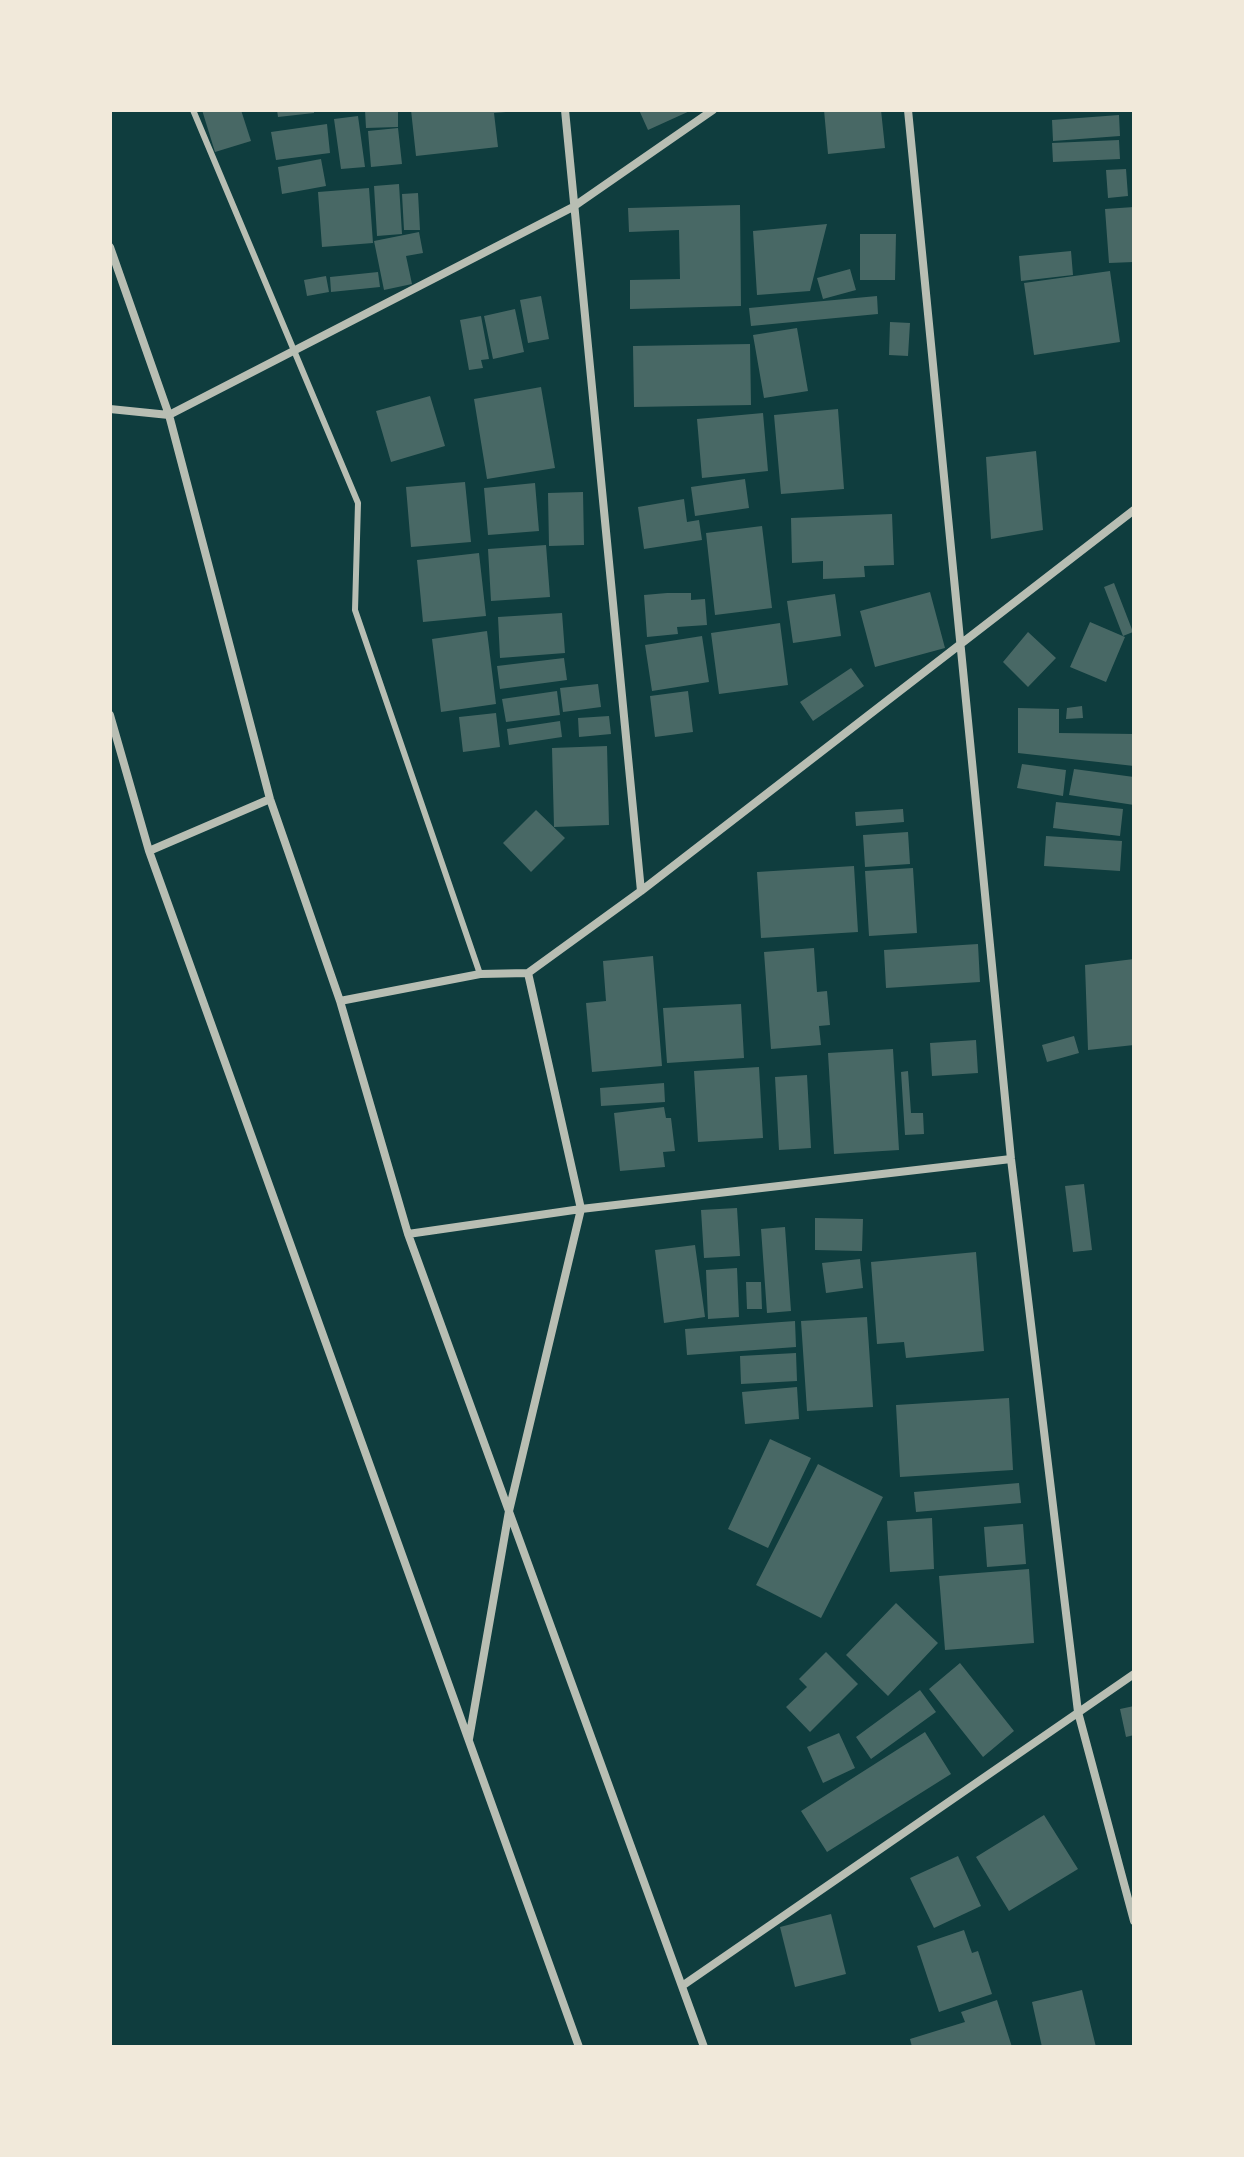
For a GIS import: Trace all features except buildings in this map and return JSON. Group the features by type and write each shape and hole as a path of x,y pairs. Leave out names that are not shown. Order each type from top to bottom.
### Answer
{"street":[{"path":"565,110 641,891"},
{"path":"110,409 169,415 573,207 713,110"},
{"path":"908,110 1011,1159 1078,1712 1134,1921"},
{"path":"110,247 169,415 270,799 340,1001 408,1234 704,2047"},
{"path":"340,1001 480,974 528,973 641,891 1134,510"},
{"path":"110,715 149,851 579,2047"},
{"path":"149,851 270,799"},
{"path":"468,1740 509,1511 581,1209 528,973"},
{"path":"408,1234 581,1209 1011,1159"},
{"path":"682,1986 1134,1674"}],"lane":[{"path":"193,110 292,352 358,503 355,610 480,974"}]}
